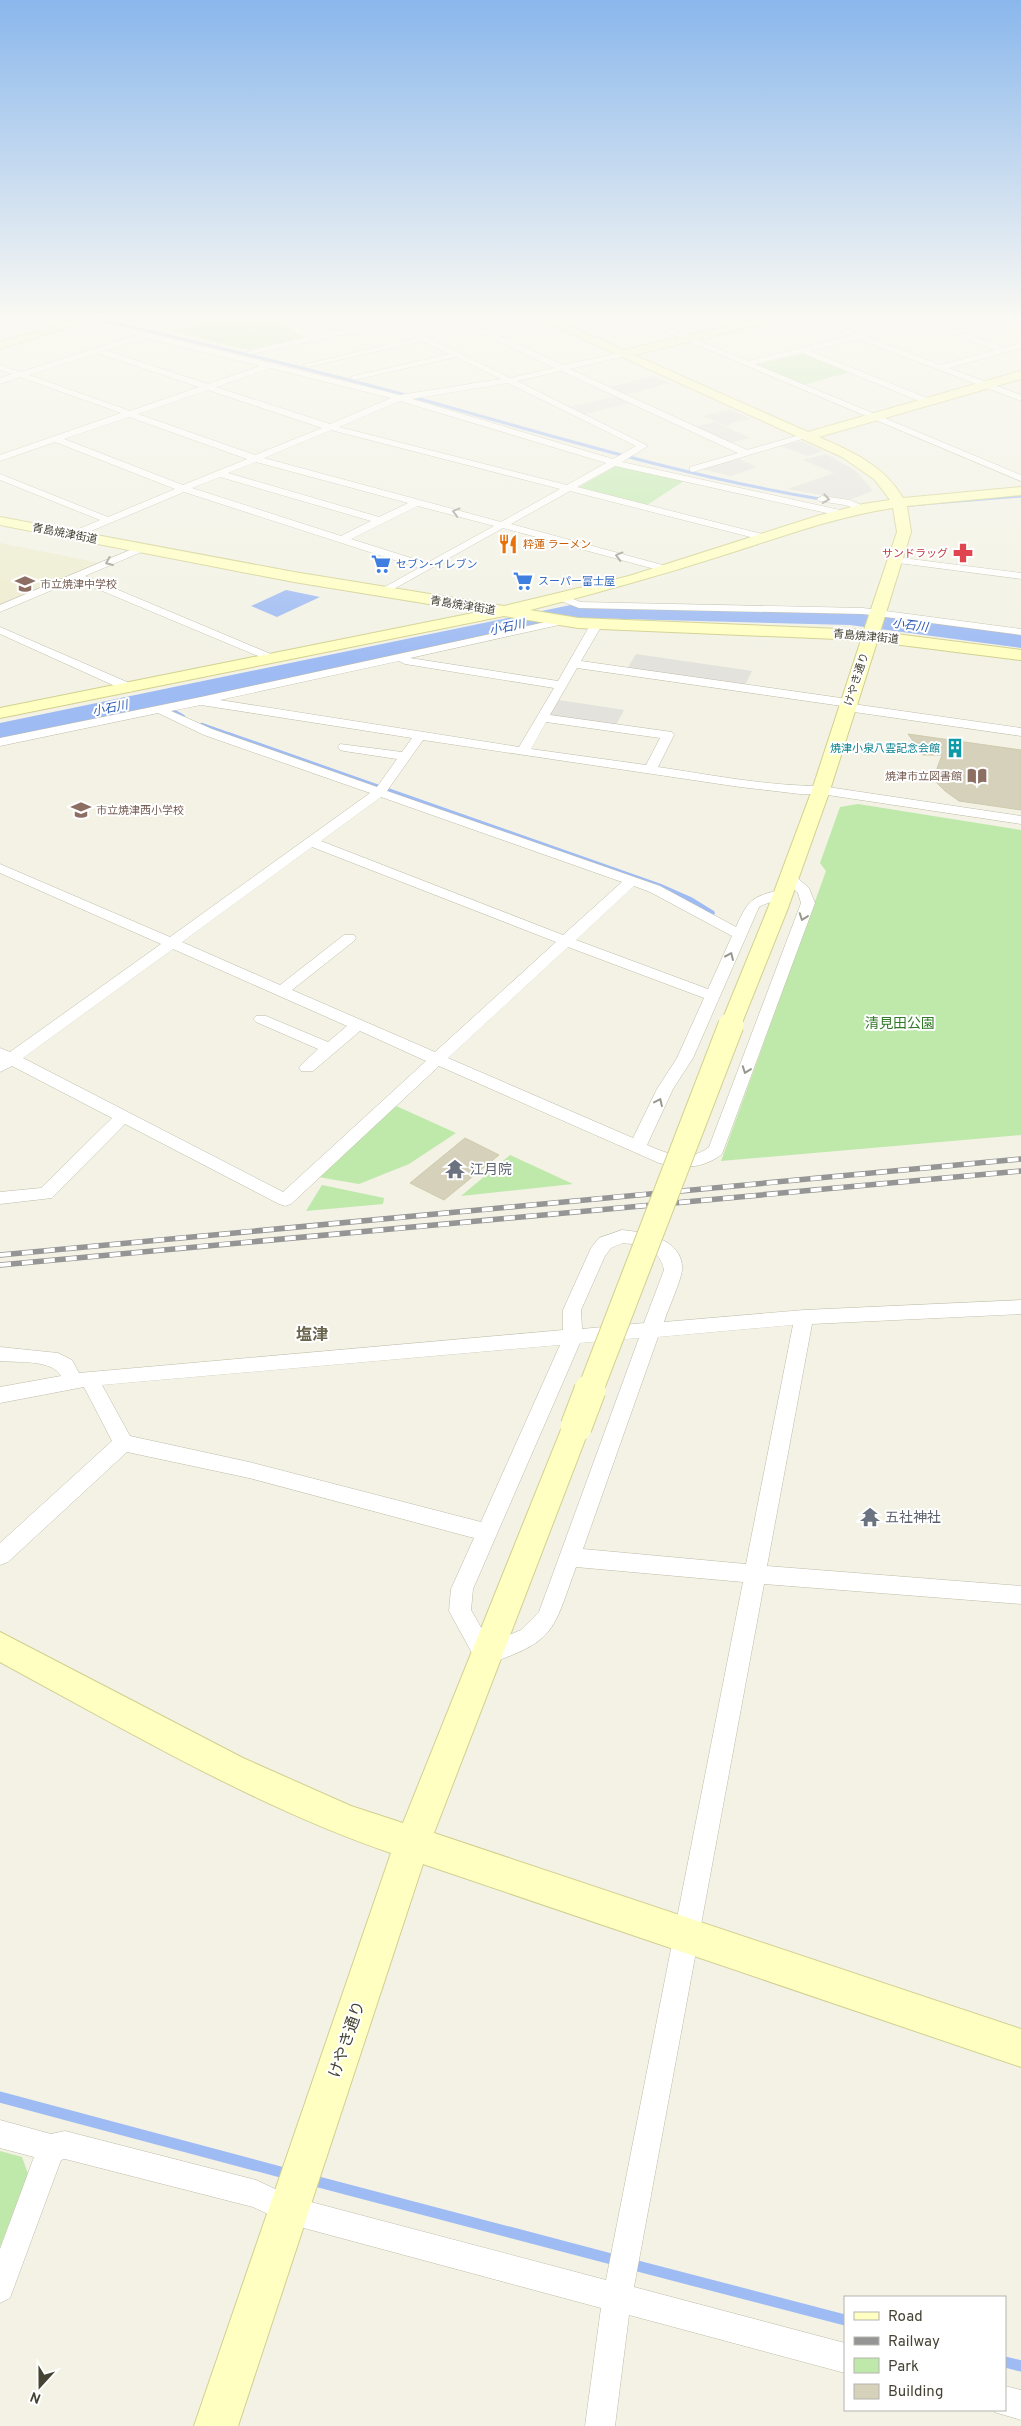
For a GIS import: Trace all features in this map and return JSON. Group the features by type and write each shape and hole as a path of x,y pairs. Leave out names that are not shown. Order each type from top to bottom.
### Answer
{"street":[{"path":"0,458 73,433"},
{"path":"187,433 256,458 666,569"},
{"path":"73,535 314,433"},
{"path":"354,433 766,538"},
{"path":"534,433 840,513"},
{"path":"383,592 627,458 643,446 617,433"},
{"path":"701,433 746,454"},
{"name":"けやき通り","path":"216,2426 412,1844 786,885 821,790 904,532 904,521 899,503 888,485 864,464 802,433"},
{"path":"818,433 746,454 688,468 796,494 846,502 863,508"},
{"path":"912,433 1021,478"},
{"path":"56,439 184,489 428,567"},
{"path":"0,449 12,454"},
{"path":"612,449 627,458"},
{"path":"220,474 380,521"},
{"path":"0,477 108,520"},
{"path":"0,713 274,659 562,598 666,569 840,513 899,503 1021,491"},
{"path":"341,540 418,502"},
{"name":"青島焼津街道","path":"0,520 383,592 564,621 596,625 874,622 1021,655"},
{"path":"0,608 142,548"},
{"path":"895,560 1021,576"},
{"path":"76,576 274,659"},
{"path":"562,598 579,604 702,606 874,622 1021,632"},
{"path":"0,742 165,709 564,621"},
{"path":"523,751 560,684 574,664 596,625"},
{"path":"0,630 130,688"},
{"path":"394,659 560,684"},
{"path":"574,664 1021,732"},
{"path":"202,701 420,736 740,783 800,790 821,790 1021,820"},
{"path":"165,709 195,727 382,790 631,881 684,904 740,935"},
{"path":"542,718 668,735 651,769"},
{"path":"420,736 382,790 172,942 4,1060 123,1117 285,1200 631,881"},
{"path":"344,747 405,756"},
{"path":"310,842 564,941 712,996"},
{"path":"0,868 665,1159 682,1163 702,1160 716,1150 808,903 804,891 786,885 753,905 686,1058 665,1089 638,1146"},
{"path":"281,990 350,938"},
{"path":"260,1019 329,1048"},
{"path":"306,1067 358,1025"},
{"path":"0,1198 46,1194 123,1117"},
{"path":"622,1236 639,1238 655,1243 668,1252 673,1260 673,1270 548,1616 542,1628 523,1641 485,1655 460,1611 459,1600 462,1589 573,1337 572,1310 597,1253 605,1243 622,1236"},
{"path":"0,1395 82,1380 804,1317 1021,1307"},
{"path":"600,2426 618,2289 804,1317"},
{"path":"0,1354 51,1358 65,1365 82,1380 123,1443 249,1470 488,1532"},
{"path":"0,1556 123,1443"},
{"path":"569,1557 808,1579 1021,1595"},
{"path":"0,1646 230,1770 346,1821 1021,2048"},
{"path":"0,2134 50,2148 65,2145 256,2194 289,2210 618,2289 844,2358"},
{"path":"0,2288 50,2148"},
{"path":"1006,2401 1021,2405"}],"shaded area":[{"path":"709,433 740,433 750,438 730,443"},
{"path":"801,441 822,451 808,456 781,446"},
{"path":"826,454 856,471 873,491 849,500 787,489 834,473 803,460"},
{"path":"739,459 757,467 731,476 701,469"},
{"name":"市立焼津中学校","path":"0,543 100,563 0,604"},
{"path":"636,654 752,671 745,685 627,669"},
{"path":"559,700 624,710 616,725 550,715"}],"green space":[{"path":"616,466 684,481 647,505 579,487"},
{"name":"清見田公園","path":"858,804 1021,830 1021,1135 721,1161 826,871 820,863 840,807"},
{"path":"394,1105 456,1133 409,1164 359,1184 318,1177"},
{"path":"510,1155 573,1184 461,1196"},
{"path":"322,1185 384,1198 383,1204 306,1211"},
{"path":"0,2151 22,2157 28,2174 0,2247"}],"water":[{"path":"286,590 320,597 277,617 251,606"}],"building":[{"name":"焼津市立図書館","path":"908,734 1021,750 1021,810 959,801 933,779 942,755 923,755"},
{"name":"江月院","path":"465,1138 499,1155 444,1200 410,1183"}],"waterway":[{"path":"540,433 718,479 826,500"},
{"path":"908,505 1021,496"},
{"path":"904,505 924,503"},
{"name":"小石川","path":"0,731 585,610 850,617 1021,640"},
{"path":"154,700 183,717"},
{"path":"202,725 233,736"},
{"path":"229,735 659,886 691,900 712,913"},
{"path":"0,2097 288,2174"},
{"path":"311,2180 619,2261"},
{"path":"630,2264 844,2320"},
{"path":"1006,2362 1021,2366"}],"railway":[{"path":"0,1255 1021,1159"},
{"path":"0,1265 1021,1171"}],"place":[{"name":"粋蓮 ラーメン","path":"508,544"},
{"name":"サンドラッグ","path":"963,553"},
{"name":"セブン-イレブン","path":"381,564"},
{"name":"スーパー富士屋","path":"523,581"},
{"name":"市立焼津中学校","path":"25,584"},
{"name":"焼津小泉八雲記念会館","path":"955,748"},
{"name":"焼津市立図書館","path":"977,776"},
{"name":"市立焼津西小学校","path":"81,810"},
{"name":"江月院","path":"455,1169"},
{"name":"五社神社","path":"870,1517"}],"district":[{"name":"塩津","path":"312,1334"}]}
